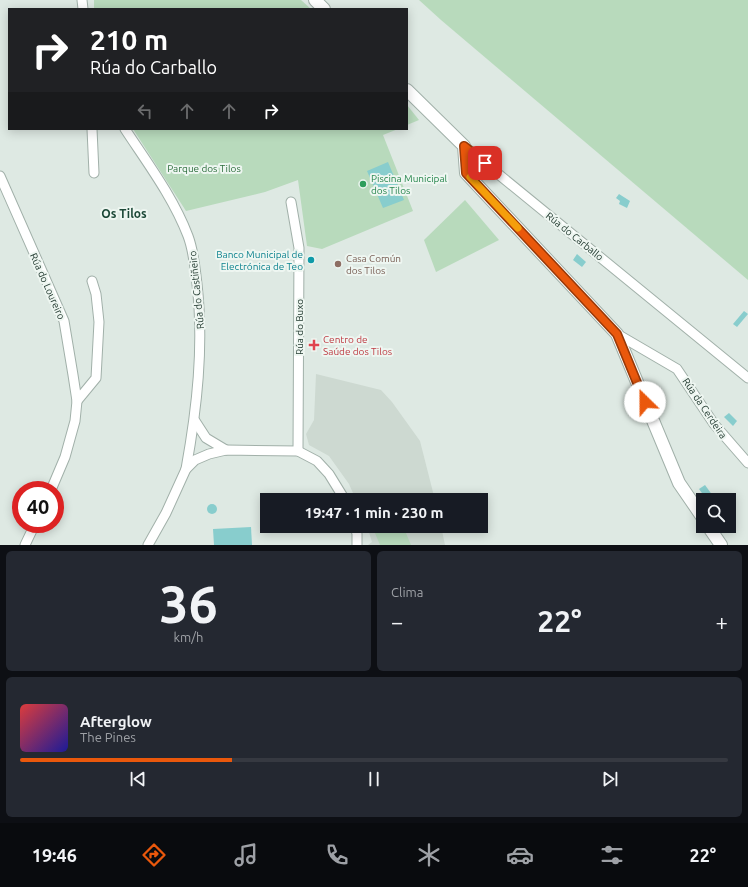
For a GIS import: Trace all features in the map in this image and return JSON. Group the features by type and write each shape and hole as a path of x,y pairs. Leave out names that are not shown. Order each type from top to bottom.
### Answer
{"street":[{"path":"315,0 323,8"},
{"name":"Rúa do Carballo","path":"408,91 464,146 748,378"},
{"path":"92,130 94,173"},
{"name":"Rúa do Castiñeiro","path":"126,130 168,194 189,238 194,260 200,308 201,344 194,421 186,469"},
{"path":"464,146 466,173 617,334 679,483 696,508"},
{"name":"Rúa do Loureiro","path":"0,176 64,320 77,401 75,421 65,457 55,481"},
{"name":"Rúa do Buxo","path":"291,202 299,248 298,452"},
{"path":"77,401 96,378 99,322 96,294 92,281"},
{"name":"Rúa da Cerdeira","path":"617,334 677,369 714,424 748,463"},
{"path":"194,421 206,438 226,450"},
{"path":"148,545 166,513 186,469 195,460 209,454 226,450 298,452 317,461 329,474 341,493"},
{"path":"25,545 31,533"},
{"path":"357,533 357,545"},
{"path":"713,533 721,545"}],"shaded area":[{"path":"316,374 381,390 392,402 420,441 433,493 353,493 349,484 329,456 309,445 306,434 314,420"},
{"path":"369,533 442,533 445,545 368,545 372,542"}],"green space":[{"path":"94,0 301,0 310,8 94,8"},
{"path":"419,0 748,0 748,280 441,20"},
{"path":"408,106 419,120 408,125"},
{"name":"Parque dos Tilos","path":"134,130 396,130 383,135 413,211 322,249 307,246 298,180 265,192 186,211"},
{"path":"465,200 499,240 436,272 424,240"},
{"path":"375,533 406,533 411,545 380,545"}],"water":[{"path":"388,162 404,200 383,208 367,171"},
{"path":"619,194 630,201 627,208 619,204 620,201 616,198"},
{"path":"577,254 586,262 582,267 573,260"},
{"path":"744,311 748,314 737,327 733,324"},
{"path":"729,413 737,421 733,426 724,417"},
{"path":"705,485 711,493 702,493 699,489"},
{"path":"210,504 214,504 216,505 216,513 210,514 207,511 207,507"},
{"path":"251,527 252,545 214,545 213,529"}],"slow traffic":[{"path":"470,177 518,228"}],"place":[{"name":"Piscina Municipal dos Tilos","path":"363,184"},
{"name":"Banco Municipal de Electrónica de Teo","path":"311,260"},
{"name":"Casa Común dos Tilos","path":"338,264"},
{"name":"Centro de Saúde dos Tilos","path":"314,345"}],"district":[{"name":"Os Tilos","path":"124,214"}],"route":[{"path":"485,163 464,146 466,173 617,334 645,402"}]}
